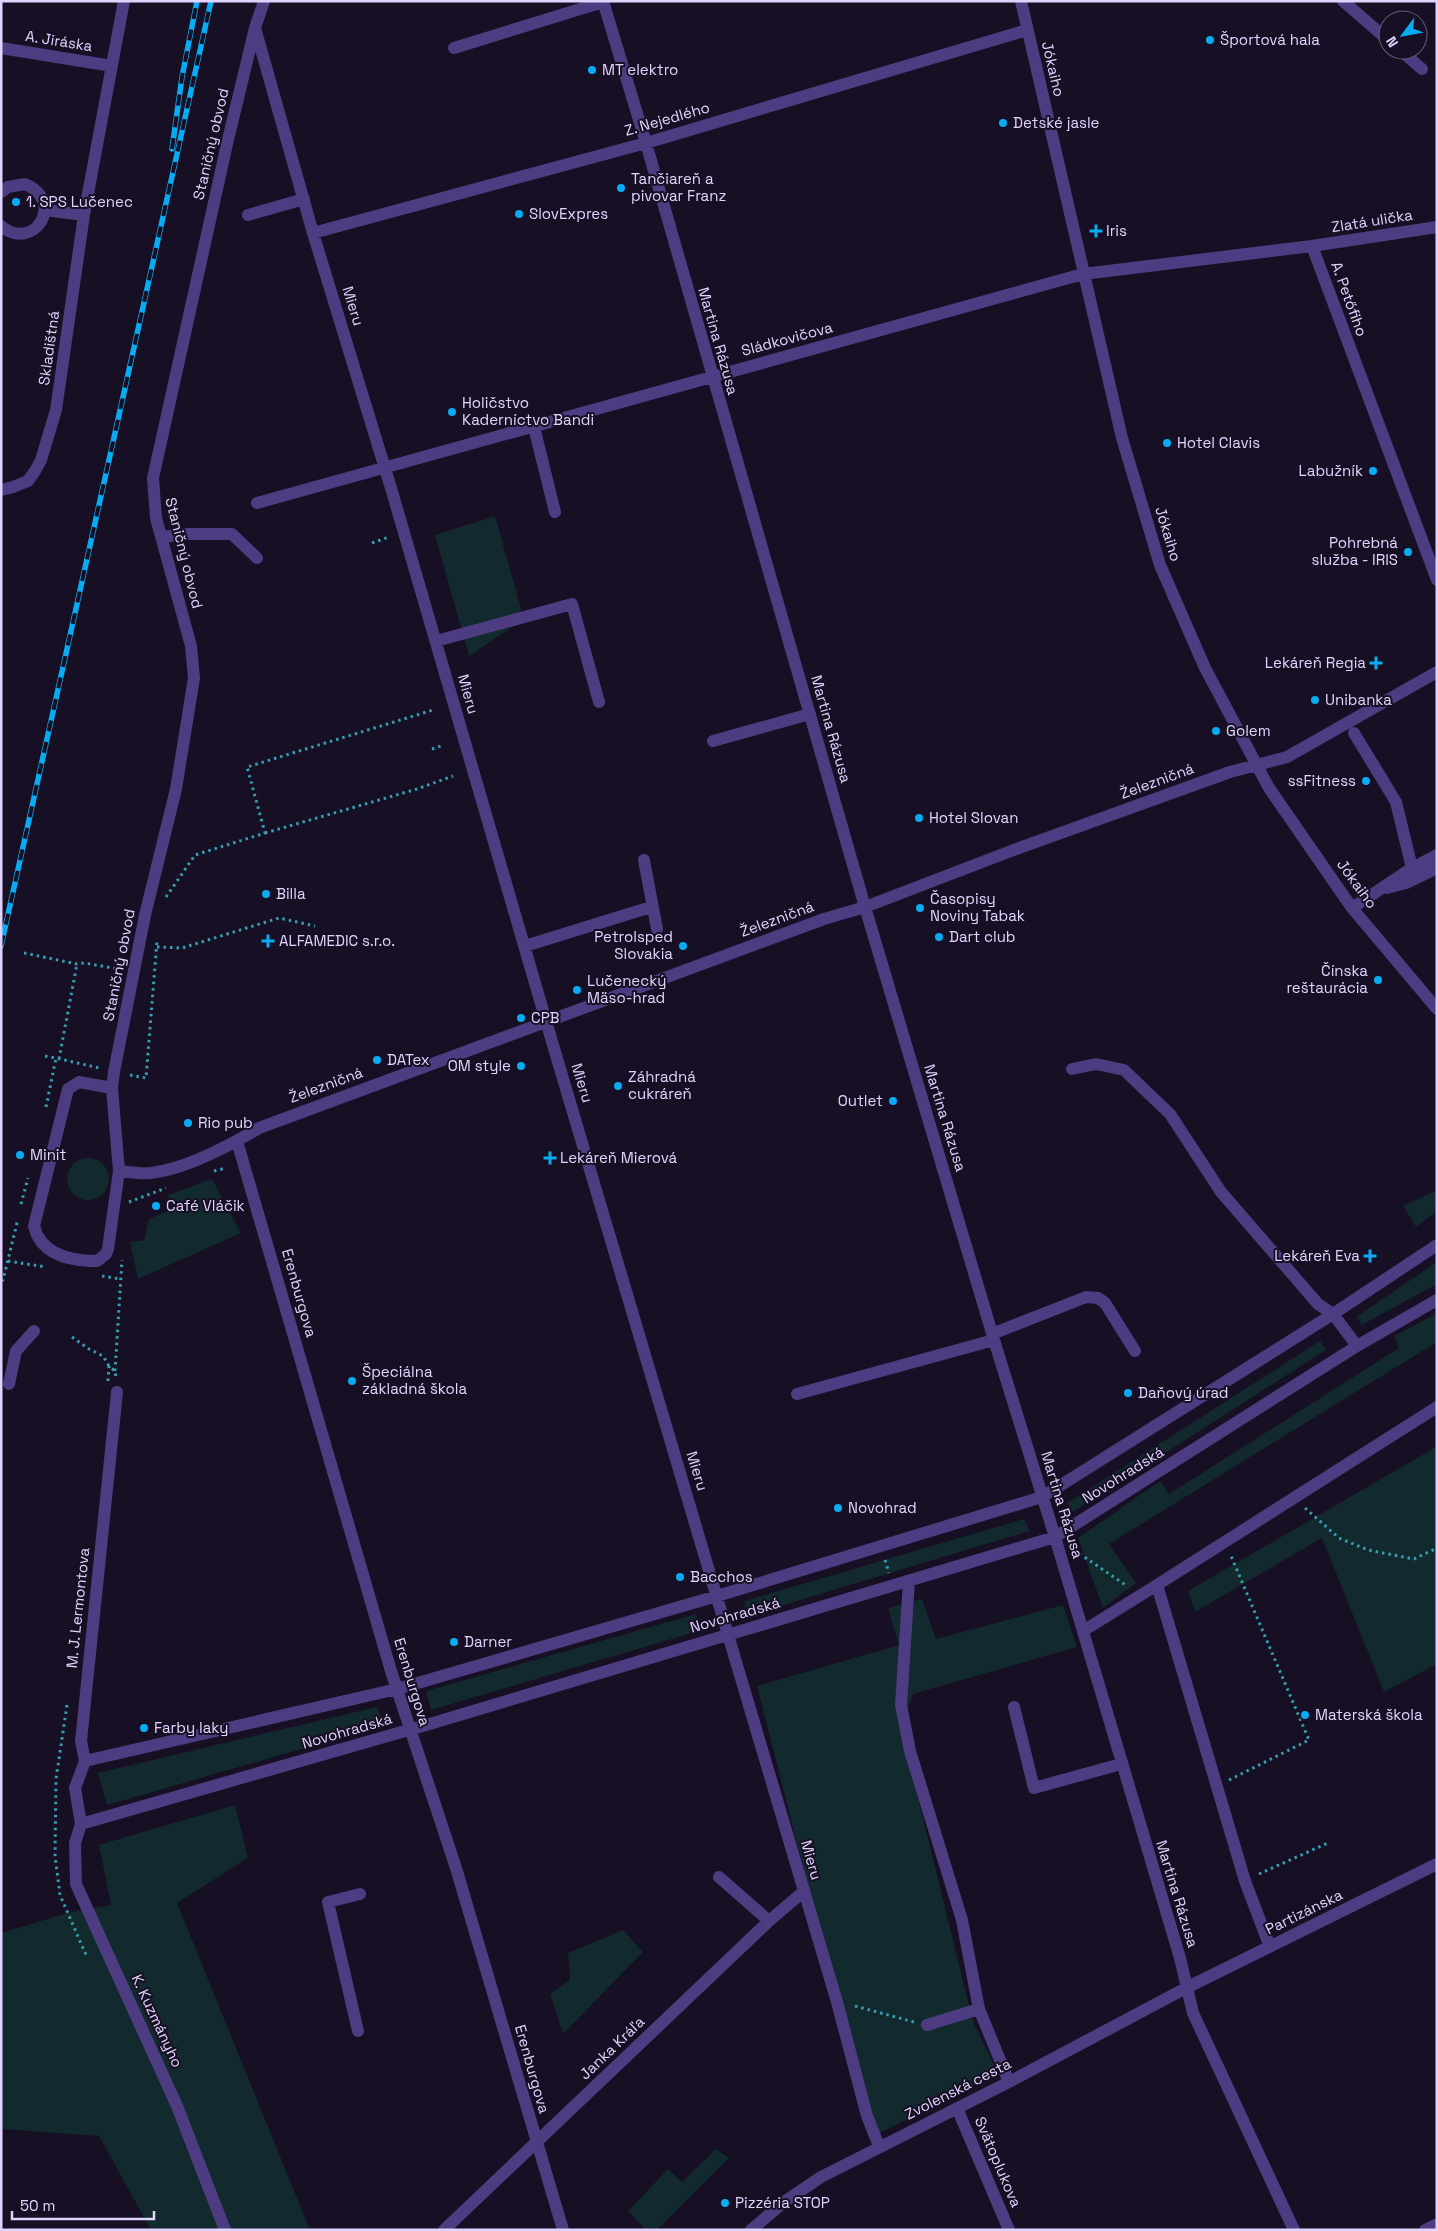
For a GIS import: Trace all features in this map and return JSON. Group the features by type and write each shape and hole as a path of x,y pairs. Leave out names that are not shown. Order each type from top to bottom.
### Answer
{"street":[{"name":"Skladištná","path":"2,493 28,481 42,460 56,410 84,214 124,1"},
{"name":"Staničný obvod","path":"112,1088 79,1082 68,1089 34,1226 36,1235 45,1248 56,1255 91,1261 102,1258 106,1254 119,1172 112,1088 114,1072 144,916 176,789 194,678 191,646 156,518 153,478 227,144 255,28 264,1"},
{"name":"Jókaiho","path":"1021,1 1122,438 1160,566 1204,668 1255,765 1352,908 1437,1009"},
{"path":"1343,1 1378,31"},
{"path":"454,48 603,2"},
{"name":"Martina Rázusa","path":"603,2 646,143 711,376 865,907 993,1337 1056,1537 1121,1764 1180,1958 1193,2013 1294,2230"},
{"name":"Mieru","path":"255,28 313,232 385,469 546,1021 837,2002 867,2116 879,2146"},
{"name":"Z. Nejedlého","path":"313,232 646,143 1027,30"},
{"name":"A. Jiráska","path":"1,48 112,66"},
{"path":"1412,60 1422,69"},
{"path":"1,192 16,184 25,184 40,193 45,210 38,226 31,231 15,234 1,226"},
{"path":"248,215 304,198"},
{"path":"45,210 84,214"},
{"name":"Zlatá ulička","path":"1312,246 1437,227"},
{"path":"1083,274 1312,246"},
{"name":"A. Petőfiho","path":"1312,246 1437,580"},
{"name":"Sládkovičova","path":"257,503 1083,274"},
{"path":"534,427 555,512"},
{"path":"161,537 188,534 232,534 257,558"},
{"path":"436,642 572,604 599,702"},
{"name":"Železničná","path":"119,1172 150,1173 164,1170 223,1149 259,1128 546,1021 824,919 865,907 1011,850 1230,772 1287,757 1437,672"},
{"path":"713,740 810,714"},
{"path":"1354,733 1396,802 1412,868"},
{"path":"1352,908 1412,868 1437,855"},
{"path":"644,860 657,929"},
{"path":"1380,889 1406,883 1437,868"},
{"path":"524,946 652,907"},
{"path":"1072,1069 1096,1064 1124,1070 1170,1114 1221,1192 1318,1304 1333,1314 1357,1346"},
{"name":"Erenburgova","path":"237,1141 409,1730 456,1868 563,2230"},
{"name":"Novohradská","path":"85,1761 397,1689 717,1596 1042,1497 1333,1314 1437,1245"},
{"path":"798,1394 993,1337 1086,1297 1098,1298 1105,1303 1135,1351"},
{"name":"Novohradská","path":"81,1824 409,1730 1056,1537 1357,1346 1437,1300"},
{"path":"9,1384 16,1351 34,1331"},
{"name":"M. J. Lermontova","path":"81,1824 75,1788 85,1761 81,1741 117,1392"},
{"path":"1083,1630 1141,1596 1224,1541 1437,1407"},
{"path":"909,1582 900,1705 910,1751 962,1920 979,2009 1009,2082"},
{"path":"1157,1585 1245,1881 1270,1947"},
{"path":"1014,1707 1034,1788 1121,1764"},
{"name":"K. Kuzmányho","path":"81,1824 75,1843 76,1884 177,2106 226,2230"},
{"name":"Partizánska","path":"1186,1988 1437,1864"},
{"path":"719,1877 769,1921"},
{"name":"Janka Kráľa","path":"444,2230 769,1921 803,1892"},
{"path":"358,2031 328,1902 360,1894"},
{"name":"Zvolenská cesta","path":"751,2230 784,2202 821,2177 879,2146 1009,2082 1186,1988"},
{"path":"926,2025 979,2009"},
{"name":"Svätoplukova","path":"957,2108 1010,2230"},
{"path":"1425,2230 1437,2224"}],"path":[{"path":"265,833 247,768 433,710"},
{"path":"432,748 444,745"},
{"path":"165,898 195,855 417,789 453,776"},
{"path":"157,947 182,948 278,918 315,926"},
{"path":"45,1056 146,1078 158,938"},
{"path":"24,953 77,964 84,963 113,967 134,972"},
{"path":"45,1111 77,964"},
{"path":"210,1173 226,1168"},
{"path":"1,1280 3,1280 28,1176"},
{"path":"124,1204 167,1187"},
{"path":"115,1371 122,1251"},
{"path":"72,1337 88,1349 103,1356 109,1366"},
{"path":"1293,1498 1339,1538 1368,1550 1414,1559 1437,1548"},
{"path":"1056,1537 1141,1596"},
{"path":"1217,1786 1309,1740 1224,1541"},
{"path":"885,1559 890,1575"},
{"path":"1245,1881 1330,1842"},
{"path":"837,2002 926,2025"}],"green space":[{"path":"495,516 524,619 469,656 435,535"},
{"path":"92,1158 100,1161 106,1167 109,1179 106,1191 100,1197 84,1200 76,1197 70,1191 67,1175 70,1167 76,1161"},
{"path":"212,1179 241,1233 138,1279 130,1242 144,1240 149,1219 172,1209 168,1195"},
{"path":"1437,1190 1437,1211 1416,1227 1403,1206"},
{"path":"1437,1262 1437,1284 1362,1325 1356,1317"},
{"path":"1437,1313 1437,1342 1109,1544 1136,1583 1103,1608 1078,1538 1160,1481 1169,1494 1399,1348 1394,1336"},
{"path":"1320,1341 1326,1350 1073,1512 1067,1503"},
{"path":"1436,1447 1437,1664 1384,1692 1322,1538 1195,1612 1188,1591"},
{"path":"1024,1519 1030,1531 747,1616 744,1601"},
{"path":"922,1599 936,1639 1063,1605 1077,1647 913,1694 901,1729 973,2021 998,2073 872,2137 757,1686 899,1645 888,1608"},
{"path":"696,1614 702,1630 431,1710 426,1691"},
{"path":"377,1707 385,1725 107,1805 98,1773"},
{"path":"235,1805 248,1858 177,1903 310,2230 151,2230 99,2136 1,2129 1,1933 71,1912 111,1905 99,1845"},
{"path":"623,1930 643,1952 563,2034 550,1994 570,1980 568,1953"},
{"path":"716,2149 729,2158 657,2230 646,2230 628,2211 668,2169 682,2182"}],"railway":[{"path":"172,149 182,77 197,1"},
{"path":"1,946 211,1"}],"place":[{"name":"Športová hala","path":"1210,40"},
{"name":"MT elektro","path":"592,70"},
{"name":"Detské jasle","path":"1003,123"},
{"name":"Tančiareň a pivovar Franz","path":"621,188"},
{"name":"1. SPS Lučenec","path":"16,202"},
{"name":"SlovExpres","path":"519,214"},
{"name":"Iris","path":"1096,231"},
{"name":"Holičstvo Kaderníctvo Bandi","path":"452,412"},
{"name":"Hotel Clavis","path":"1167,443"},
{"name":"Labužník","path":"1373,471"},
{"name":"Pohrebná služba - IRIS","path":"1408,552"},
{"name":"Lekáreň Regia","path":"1376,663"},
{"name":"Unibanka","path":"1315,700"},
{"name":"Golem","path":"1216,731"},
{"name":"ssFitness","path":"1366,781"},
{"name":"Hotel Slovan","path":"919,818"},
{"name":"Billa","path":"266,894"},
{"name":"Časopisy Noviny Tabak","path":"920,908"},
{"name":"Dart club","path":"939,937"},
{"name":"ALFAMEDIC s.r.o.","path":"268,941"},
{"name":"Petrolsped Slovakia","path":"683,946"},
{"name":"Čínska reštaurácia","path":"1378,980"},
{"name":"Lučenecký Mäso-hrad","path":"577,990"},
{"name":"CPB","path":"521,1018"},
{"name":"DATex","path":"377,1060"},
{"name":"OM style","path":"521,1066"},
{"name":"Záhradná cukráreň","path":"618,1086"},
{"name":"Outlet","path":"893,1101"},
{"name":"Rio pub","path":"188,1123"},
{"name":"Minit","path":"20,1155"},
{"name":"Lekáreň Mierová","path":"550,1158"},
{"name":"Café Vláčik","path":"156,1206"},
{"name":"Lekáreň Eva","path":"1370,1256"},
{"name":"Špeciálna základná škola","path":"352,1381"},
{"name":"Daňový úrad","path":"1128,1393"},
{"name":"Novohrad","path":"838,1508"},
{"name":"Bacchos","path":"680,1577"},
{"name":"Darner","path":"454,1642"},
{"name":"Materská škola","path":"1305,1715"},
{"name":"Farby laky","path":"144,1728"},
{"name":"Pizzéria STOP","path":"725,2203"}]}
